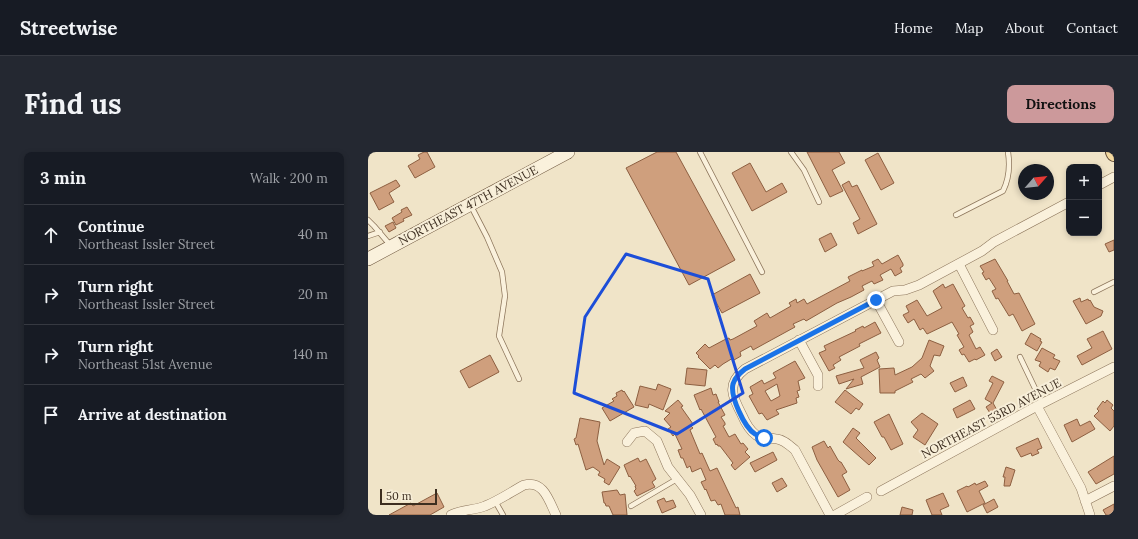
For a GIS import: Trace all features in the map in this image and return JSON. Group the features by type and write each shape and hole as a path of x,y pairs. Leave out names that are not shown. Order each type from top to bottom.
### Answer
{"street":[{"name":"NORTHEAST 47TH AVENUE","path":"368,259 568,152"},
{"path":"1102,183 1114,177"},
{"path":"830,515 794,450 786,442 777,439 764,438 755,434 748,427 733,399 733,383 738,375 745,369 893,291 905,290 919,285 982,252 994,242 1066,204"},
{"path":"959,264 993,330"},
{"path":"876,300 899,342"},
{"path":"799,340 818,375 818,386"},
{"name":"NORTHEAST 53RD AVENUE","path":"881,491 1040,405 1114,367"},
{"path":"1040,405 1081,488 1090,515"},
{"path":"626,442 634,433 645,431 657,441 668,467 690,494 701,515"},
{"path":"451,515 462,510 482,507 524,485 535,484 543,491 556,515"},
{"path":"1085,501 1114,486"},
{"path":"834,515 867,497"}],"lane":[{"path":"700,152 762,272"},
{"path":"791,152 804,170 819,202"},
{"path":"956,215 1004,191 1009,174 1008,152"},
{"path":"471,204 502,272 505,296 499,336 519,379"},
{"path":"368,220 391,246"},
{"path":"368,236 380,232"},
{"path":"1094,292 1114,282"},
{"path":"1020,358 1040,405"},
{"path":"631,506 677,479"},
{"path":"495,501 503,515"}],"highlighted area":[{"path":"626,254 708,279 743,393 677,434 574,393 585,317"}],"building":[{"path":"427,152 435,167 415,178 408,166 420,159 418,155"},
{"path":"657,152 676,152 735,260 689,285 626,168"},
{"path":"807,152 839,152 845,163 832,170 843,191 830,197"},
{"path":"878,153 894,183 881,190 865,160"},
{"path":"750,163 766,192 782,183 787,192 752,211 732,173"},
{"path":"396,180 400,186 389,193 394,202 379,210 370,193"},
{"path":"849,181 852,187 857,185 877,224 858,234 853,223 860,219 842,185"},
{"path":"407,207 412,215 403,219 404,221 396,225 392,218"},
{"path":"393,222 396,228 389,232 385,226"},
{"path":"831,233 837,245 825,252 819,239"},
{"path":"1114,240 1114,250 1109,252 1105,244"},
{"path":"898,255 903,264 900,268 902,272 895,276 891,269 880,275 883,280 874,284 872,281 862,286 864,290 837,303 806,321 804,319 793,324 795,327 753,350 751,346 740,352 741,356 734,360 733,358 718,368 715,365 710,369 696,353 705,344 709,348 729,338 730,340 733,339 757,326 754,321 767,313 770,318 791,306 789,303 796,299 797,303 804,299 807,304 850,281 848,277 874,266 872,262 878,259 882,264"},
{"path":"995,259 1014,294 1019,293 1035,324 1022,331 1013,314 1009,316 998,298 996,299 992,291 996,289 989,278 986,280 982,273 984,272 980,266"},
{"path":"750,274 760,293 722,313 712,295"},
{"path":"943,284 945,288 953,284 965,306 962,308 974,324 970,326 973,332 969,335 976,349 980,347 985,355 976,360 975,359 969,362 964,354 962,355 959,350 964,347 952,322 927,334 923,328 920,330 914,319 908,323 903,315 909,312 906,306 917,300 927,316 942,308 933,291"},
{"path":"1080,298 1081,302 1088,299 1089,301 1090,300 1094,307 1103,311 1101,316 1086,324 1073,301"},
{"path":"875,322 881,333 859,344 860,346 839,357 841,360 833,365 835,368 829,371 819,353 826,350 824,346 856,331 855,330 863,326 864,328"},
{"path":"1103,331 1112,349 1082,365 1077,356 1092,348 1087,339"},
{"path":"1031,333 1041,339 1040,341 1042,342 1037,351 1025,344"},
{"path":"929,340 944,346 940,356 934,355 930,366 934,371 925,378 921,374 911,379 913,382 895,391 895,393 880,393 879,369 894,368 895,375 912,367 922,358"},
{"path":"1042,348 1055,355 1053,358 1060,361 1055,370 1050,368 1048,372 1039,366 1041,362 1035,360"},
{"path":"997,349 1002,357 995,361 991,353"},
{"path":"876,352 879,358 877,360 880,367 861,377 863,384 846,389 854,379 839,384 836,376 864,368 860,360"},
{"path":"490,355 499,372 469,388 460,371"},
{"path":"795,361 805,378 798,381 800,390 797,391 799,397 796,398 797,403 776,410 779,414 767,420 762,413 759,414 749,396 753,394 750,387 762,380 764,384 776,378 773,373","holes":["777,384 780,396 771,401 765,391"]},
{"path":"687,368 707,370 705,386 685,384"},
{"path":"992,376 1004,382 993,403 998,412 992,416 986,407 992,403 985,399 993,383 989,381"},
{"path":"963,377 967,386 955,392 950,383"},
{"path":"658,384 671,389 663,410 649,404 648,408 635,405 640,386 656,390"},
{"path":"711,388 713,395 716,394 718,402 725,415 721,417 725,423 723,426 729,437 735,434 741,444 743,443 748,449 745,452 750,457 735,470 731,465 733,463 720,446 717,444 716,445 713,439 716,437 701,409 700,410 694,395"},
{"path":"622,390 634,407 610,421 602,408 614,401 612,399 617,396 616,393"},
{"path":"845,390 863,404 859,410 856,408 851,414 835,402"},
{"path":"678,400 693,424 691,426 693,428 690,430 700,454 702,453 710,471 717,468 736,508 738,507 740,515 725,515 721,504 718,505 715,500 711,501 706,489 705,490 701,482 706,480 701,468 692,472 690,466 687,468 683,458 681,458 678,450 682,449 675,434 673,436 668,429 671,427 664,419 670,413 665,411"},
{"path":"970,400 975,409 957,418 953,409"},
{"path":"1107,400 1113,405 1111,408 1114,411 1114,426 1110,431 1094,416 1099,411 1097,409 1103,401 1105,403"},
{"path":"922,413 938,424 925,445 913,437 918,430 911,422"},
{"path":"889,414 903,444 891,450 874,422"},
{"path":"580,418 600,422 597,441 604,465 607,459 620,467 609,485 604,482 605,479 598,475 600,472 593,467 586,470 578,444 576,445 574,439 576,438"},
{"path":"1077,419 1080,426 1090,421 1095,429 1072,442 1064,425"},
{"path":"853,428 860,433 856,438 876,458 869,465 843,442"},
{"path":"1038,438 1042,448 1037,450 1039,453 1032,456 1031,453 1021,457 1016,448"},
{"path":"824,441 828,448 830,446 847,472 842,475 850,490 838,497 817,460 812,447"},
{"path":"773,452 777,460 755,472 750,463"},
{"path":"1114,456 1114,474 1096,484 1088,472"},
{"path":"638,458 640,462 646,459 656,479 652,482 655,487 637,496 634,491 636,486 630,476 629,477 624,465"},
{"path":"1006,467 1015,470 1010,486 1004,486 1005,477 1003,477"},
{"path":"782,478 787,486 777,492 772,483"},
{"path":"985,481 988,486 979,491 985,503 967,512 957,491 975,483 976,485"},
{"path":"617,490 620,495 625,494 627,515 613,515 609,506 606,506 604,503 602,492"},
{"path":"437,493 444,507 430,515 389,515 411,503 413,506"},
{"path":"943,493 949,506 940,510 942,515 932,515 926,500"},
{"path":"664,498 666,502 673,500 676,507 662,513 657,501"},
{"path":"994,499 998,507 987,513 983,505"},
{"path":"1114,504 1114,515 1106,515 1103,510"},
{"path":"902,507 913,510 912,515 900,515"}],"route":[{"path":"764,438 755,434 748,427 733,399 733,383 738,375 745,369 876,300"}]}
